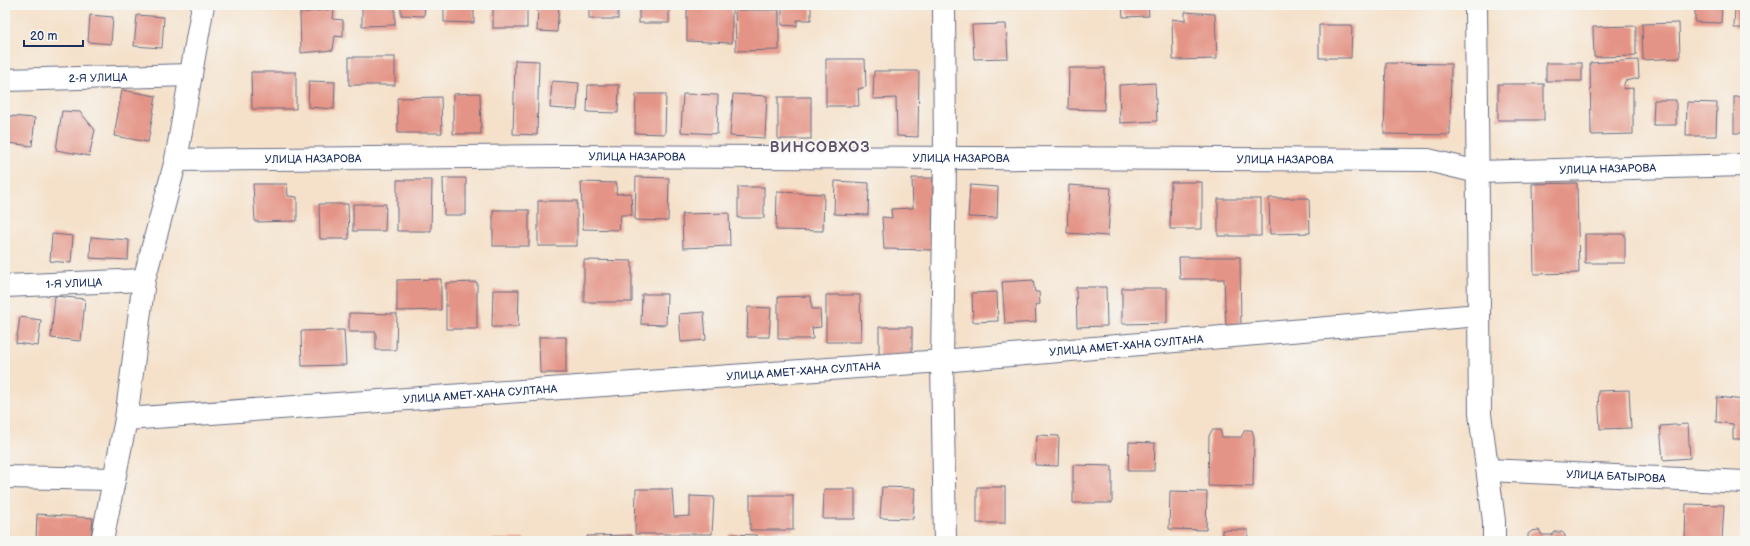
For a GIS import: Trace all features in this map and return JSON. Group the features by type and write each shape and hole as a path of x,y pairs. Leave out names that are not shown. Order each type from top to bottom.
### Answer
{"street":[{"path":"102,541 126,419 144,280 176,160 203,5"},
{"path":"944,5 945,159 942,361 945,541"},
{"path":"1476,5 1480,414 1494,521 1494,541"},
{"name":"2-Я УЛИЦА","path":"5,80 191,74"},
{"name":"УЛИЦА НАЗАРОВА","path":"176,160 560,156 945,159 1428,160 1478,172 1745,165"},
{"name":"1-Я УЛИЦА","path":"5,286 144,280"},
{"name":"УЛИЦА АМЕТ-ХАНА СУЛТАНА","path":"126,419 942,361 1479,315"},
{"name":"УЛИЦА БАТЫРОВА","path":"1488,470 1745,482"},
{"path":"5,477 114,479"}],"building":[{"path":"362,5 395,5 395,25 362,26"},
{"path":"401,5 425,5 424,16 401,15"},
{"path":"444,5 474,5 474,23 444,22"},
{"path":"493,5 527,5 527,28 493,28"},
{"path":"538,5 559,5 557,32 537,31"},
{"path":"589,5 618,5 618,19 589,19"},
{"path":"639,5 669,5 669,23 639,23"},
{"path":"687,5 732,5 732,43 687,41"},
{"path":"782,5 811,5 811,20 797,20 797,26 782,25"},
{"path":"1122,5 1148,5 1149,16 1123,17"},
{"path":"1695,5 1722,5 1721,23 1695,22"},
{"path":"1735,5 1745,5 1745,28 1734,28"},
{"path":"334,9 333,19 343,20 343,37 335,36 333,50 301,53 300,13"},
{"path":"735,10 779,10 779,50 736,51"},
{"path":"1185,12 1215,14 1217,59 1173,60 1172,19 1185,21"},
{"path":"90,15 113,17 111,44 88,42"},
{"path":"137,15 164,17 162,48 134,46"},
{"path":"1679,23 1680,58 1643,60 1642,24"},
{"path":"1006,24 1008,58 974,59 972,25"},
{"path":"1319,25 1352,25 1351,58 1319,58"},
{"path":"1636,26 1636,56 1594,57 1593,27"},
{"path":"349,57 395,57 395,85 349,85"},
{"path":"826,59 865,59 866,87 858,89 859,106 826,106"},
{"path":"515,60 539,61 537,135 513,134"},
{"path":"1638,60 1639,78 1625,81 1623,89 1633,88 1633,134 1591,135 1590,63"},
{"path":"1386,63 1451,64 1450,135 1384,134"},
{"path":"1546,63 1582,63 1582,81 1546,81"},
{"path":"1069,68 1105,68 1104,110 1068,109"},
{"path":"874,71 919,71 918,137 897,136 896,98 873,99"},
{"path":"251,72 296,72 296,109 252,109"},
{"path":"309,81 335,82 334,109 308,107"},
{"path":"552,81 579,83 577,110 550,108"},
{"path":"1155,83 1157,121 1120,123 1119,85"},
{"path":"1498,84 1544,84 1544,120 1498,120"},
{"path":"588,85 619,85 618,113 587,112"},
{"path":"122,90 156,96 148,142 114,136"},
{"path":"480,93 481,134 453,134 453,94"},
{"path":"636,94 666,94 665,134 635,133"},
{"path":"683,94 718,95 717,134 681,132"},
{"path":"733,94 767,96 765,138 730,136"},
{"path":"441,97 442,133 398,133 397,98"},
{"path":"778,97 811,97 811,139 778,139"},
{"path":"1734,97 1745,97 1745,133 1734,133"},
{"path":"1654,100 1676,100 1676,125 1653,125"},
{"path":"1687,102 1717,103 1716,136 1686,136"},
{"path":"62,111 80,112 95,130 89,156 56,150"},
{"path":"10,116 35,118 32,146 8,143"},
{"path":"636,177 669,178 668,221 635,220"},
{"path":"443,178 466,178 466,215 444,215"},
{"path":"912,178 933,178 933,250 884,249 882,217 892,218 891,209 913,208"},
{"path":"397,180 432,180 431,231 397,231"},
{"path":"835,181 869,183 868,215 834,214"},
{"path":"581,182 617,183 616,194 631,193 632,215 621,215 619,230 583,229"},
{"path":"1171,182 1202,182 1202,229 1170,229"},
{"path":"1577,183 1579,273 1534,274 1532,184"},
{"path":"253,184 287,184 288,196 297,197 297,221 255,222"},
{"path":"970,185 998,187 997,218 968,217"},
{"path":"1069,185 1111,188 1108,236 1067,233"},
{"path":"738,187 764,187 764,218 738,218"},
{"path":"777,192 824,194 823,231 776,230"},
{"path":"1269,198 1309,198 1310,233 1270,234"},
{"path":"1218,199 1261,199 1261,236 1218,236"},
{"path":"538,201 577,201 577,246 538,246"},
{"path":"319,204 348,204 349,239 320,239"},
{"path":"353,204 386,204 385,231 353,231"},
{"path":"493,210 529,210 529,246 493,246"},
{"path":"729,213 730,246 683,248 682,214"},
{"path":"52,234 73,236 71,263 50,261"},
{"path":"1585,234 1625,234 1625,263 1585,263"},
{"path":"91,237 129,240 128,260 90,258"},
{"path":"1179,257 1240,257 1241,329 1226,329 1224,279 1180,279"},
{"path":"584,260 632,261 632,302 584,302"},
{"path":"441,279 441,310 397,311 397,280"},
{"path":"1033,280 1035,292 1039,292 1040,304 1035,305 1036,322 1005,324 1002,282"},
{"path":"477,282 477,329 446,329 446,283"},
{"path":"1076,287 1106,287 1107,326 1077,327"},
{"path":"1122,288 1167,288 1167,323 1122,324"},
{"path":"493,290 519,290 518,327 492,327"},
{"path":"997,292 998,321 973,322 972,293"},
{"path":"642,294 667,294 666,325 641,324"},
{"path":"826,295 860,295 861,342 826,342"},
{"path":"55,296 85,299 81,341 51,338"},
{"path":"811,296 812,309 820,309 821,327 812,328 813,339 778,339 778,297"},
{"path":"748,307 771,308 769,337 747,337"},
{"path":"704,312 706,340 681,342 679,314"},
{"path":"349,313 397,314 396,350 376,350 376,332 349,332"},
{"path":"20,317 41,320 38,346 16,343"},
{"path":"879,327 912,327 912,356 879,357"},
{"path":"344,330 346,365 302,366 301,331"},
{"path":"539,337 566,337 566,373 540,373"},
{"path":"1629,390 1631,428 1600,429 1598,391"},
{"path":"1717,397 1745,400 1745,439 1733,439 1733,424 1716,422"},
{"path":"1688,424 1690,458 1663,460 1660,426"},
{"path":"1212,430 1220,430 1222,437 1241,437 1245,430 1252,430 1254,437 1253,487 1208,486 1209,436"},
{"path":"1037,435 1059,436 1058,466 1035,465"},
{"path":"1129,442 1155,443 1154,471 1128,471"},
{"path":"1073,465 1112,466 1112,503 1073,503"},
{"path":"882,487 915,488 913,519 880,518"},
{"path":"977,487 1005,487 1005,523 977,523"},
{"path":"636,489 672,489 674,517 690,516 690,496 714,497 712,534 635,534"},
{"path":"824,489 855,489 855,519 823,519"},
{"path":"1170,491 1207,492 1206,530 1169,529"},
{"path":"750,495 793,495 793,530 750,530"},
{"path":"1686,504 1724,505 1722,541 1685,541"},
{"path":"37,514 93,518 91,540 36,541"},
{"path":"1222,530 1248,530 1248,541 1222,541"},
{"path":"1539,530 1542,535 1552,535 1555,532 1562,532 1565,535 1565,541 1528,541 1528,534 1532,531"},
{"path":"730,534 757,535 757,541 730,541"},
{"path":"632,535 632,541 588,541 587,536"},
{"path":"492,539 524,539 524,541 492,541"}],"district":[{"name":"ВИНСОВХОЗ","path":"820,147"}]}
